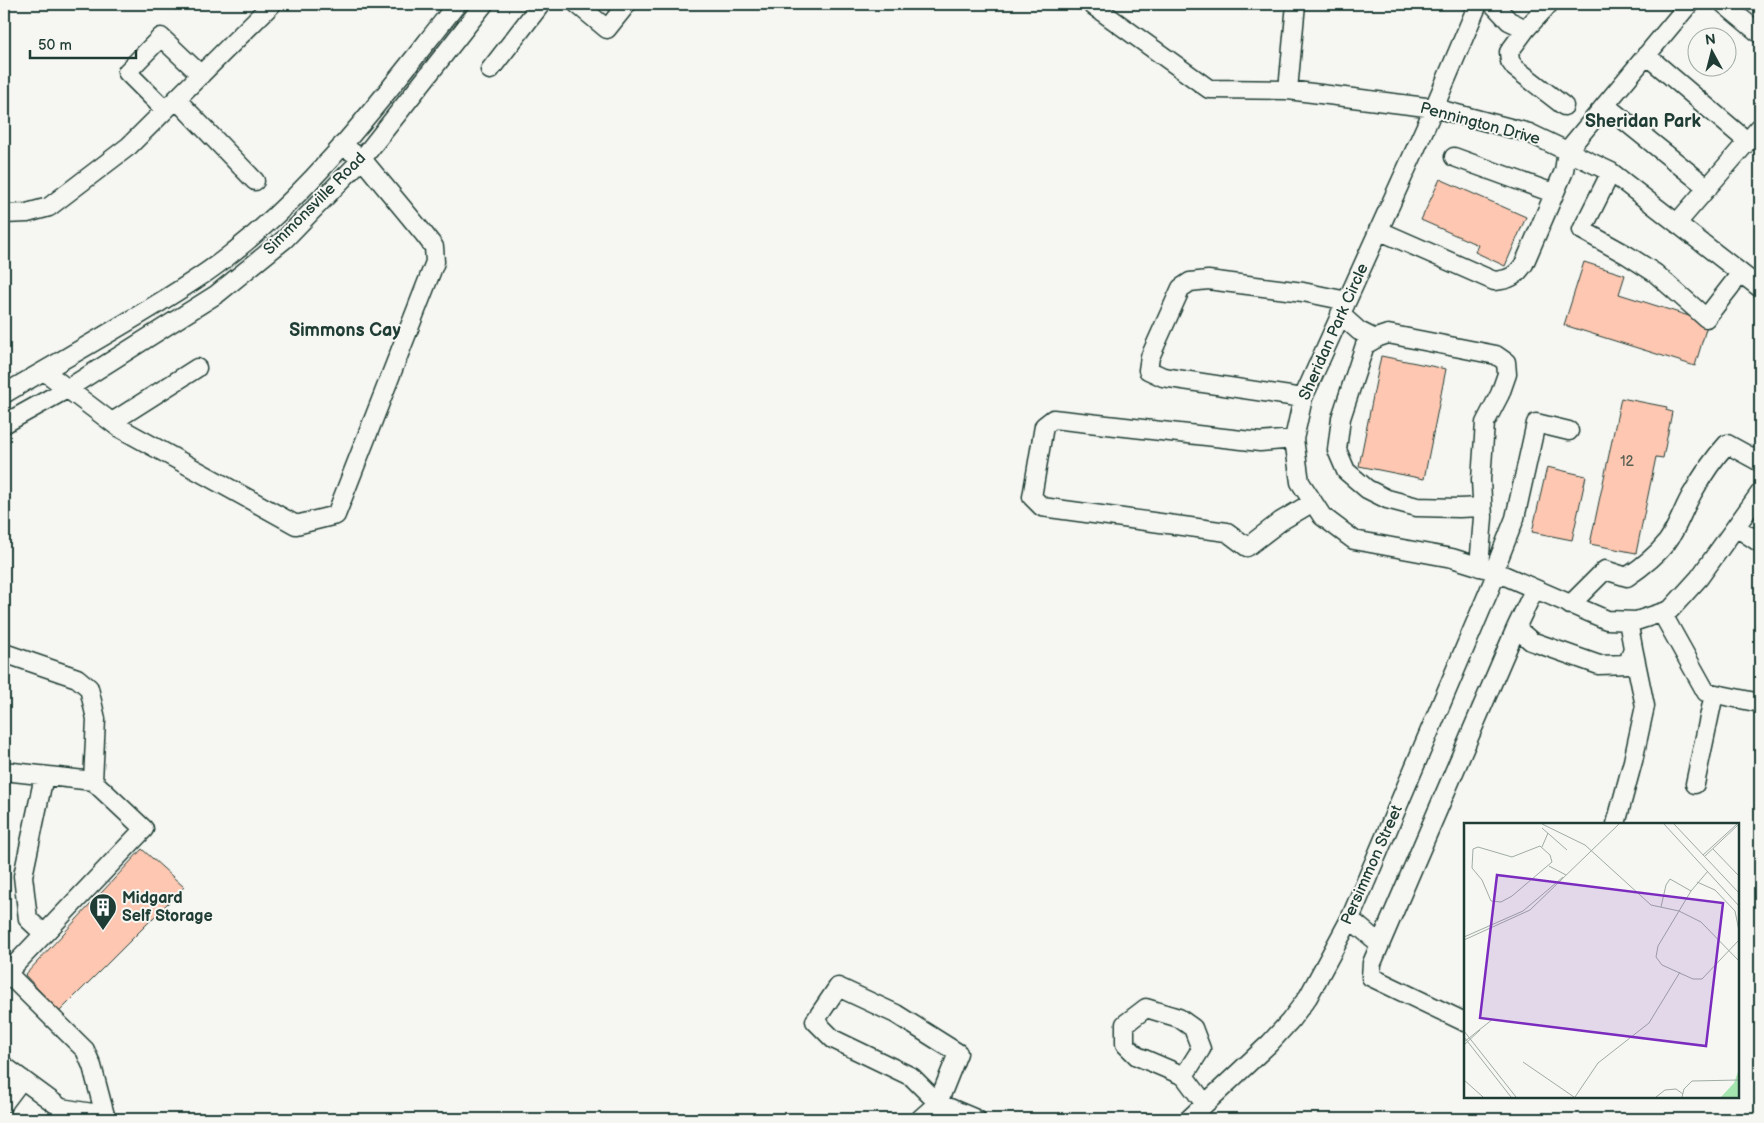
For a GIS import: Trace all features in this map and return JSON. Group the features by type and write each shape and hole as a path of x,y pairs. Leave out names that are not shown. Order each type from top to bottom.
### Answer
{"street":[{"path":"4,214 27,212 49,207 129,146 272,4"},
{"name":"Simmonsville Road","path":"4,394 112,332 196,280 233,253 315,178 457,4"},
{"name":"Simmonsville Road","path":"4,424 67,389 217,294 285,239 362,159 484,4"},
{"path":"490,70 541,4"},
{"path":"577,4 607,28 627,4"},
{"name":"Pennington Drive","path":"1091,4 1209,89 1288,90 1434,108 1529,134 1611,172 1760,288"},
{"path":"1288,90 1296,4"},
{"name":"Sheridan Park Circle","path":"1478,4 1434,108 1303,398 1294,439 1300,482 1322,516 1354,540 1452,558 1490,570 1607,620 1628,621 1636,621 1670,610 1699,578 1760,494"},
{"path":"1493,4 1509,21 1526,29"},
{"path":"1549,4 1526,29 1509,52 1510,61 1515,68 1564,106"},
{"path":"1378,230 1494,281 1510,279 1517,274 1524,264 1564,171 1567,151 1689,4"},
{"path":"1724,4 1760,34"},
{"path":"201,75 161,37 127,72 171,104 255,182"},
{"path":"1646,54 1748,142"},
{"path":"1605,105 1708,188"},
{"path":"1677,223 1760,127"},
{"path":"44,371 118,427 296,525 336,515 435,262 434,247 362,159 342,145"},
{"path":"1454,157 1553,193"},
{"path":"1611,172 1582,230 1627,254 1654,273 1706,318 1741,273"},
{"path":"1303,398 1163,377 1148,370 1150,357 1181,288 1190,282 1208,280 1303,292 1343,308 1359,331 1375,339"},
{"path":"1482,507 1417,506 1387,499 1367,489 1346,471 1337,450 1341,418 1365,345 1388,334 1496,355 1506,362 1507,374 1505,381 1485,423 1481,480 1482,507 1490,570"},
{"path":"112,422 197,368"},
{"path":"1294,439 1260,442 1053,419 1044,426 1032,497 1042,507 1228,532 1247,547 1281,521 1313,502"},
{"name":"Persimmon Street","path":"1189,1119 1270,1043 1308,997 1350,919 1490,570 1515,518 1536,423 1569,431"},
{"path":"1570,605 1604,570 1627,578 1647,563 1667,541 1691,494 1727,444 1760,462"},
{"path":"1736,527 1760,543"},
{"path":"1464,1022 1372,977 1372,963 1534,590"},
{"path":"1662,613 1706,692 1760,703"},
{"path":"1616,823 1646,706 1628,621"},
{"path":"1516,628 1531,641 1598,665 1628,664 1633,648"},
{"path":"4,653 77,678 89,688 96,719 93,781"},
{"path":"1695,784 1714,694"},
{"path":"4,771 93,781 144,829 7,973 85,1050 92,1066 104,1118 61,1108 4,1066"},
{"path":"44,776 23,876 28,919 44,934"},
{"path":"1350,919 1380,944"},
{"path":"920,1119 938,1103 958,1053 896,1014 838,987 814,1021 832,1039 912,1077 938,1103 976,1119"},
{"path":"1184,1076 1201,1049 1194,1028 1179,1018 1146,1008 1125,1024 1125,1044 1137,1056 1184,1076 1205,1104"},
{"path":"4,1102 22,1080"}],"building":[{"path":"1440,179 1526,217 1505,266 1475,252 1478,245 1421,220"},
{"path":"1584,262 1625,275 1619,294 1708,322 1695,366 1564,325"},
{"path":"1381,356 1446,369 1424,479 1359,466"},
{"path":"1621,398 1667,407 1666,410 1672,412 1663,458 1656,457 1636,553 1590,544"},
{"path":"1547,467 1586,476 1572,540 1532,532"},
{"name":"Midgard Self Storage","path":"142,849 184,887 59,1012 25,975"}],"place":[{"name":"Midgard Self Storage","path":"103,931"}],"district":[{"name":"Sheridan Park","path":"1643,121"},
{"name":"Simmons Cay","path":"345,330"}]}
